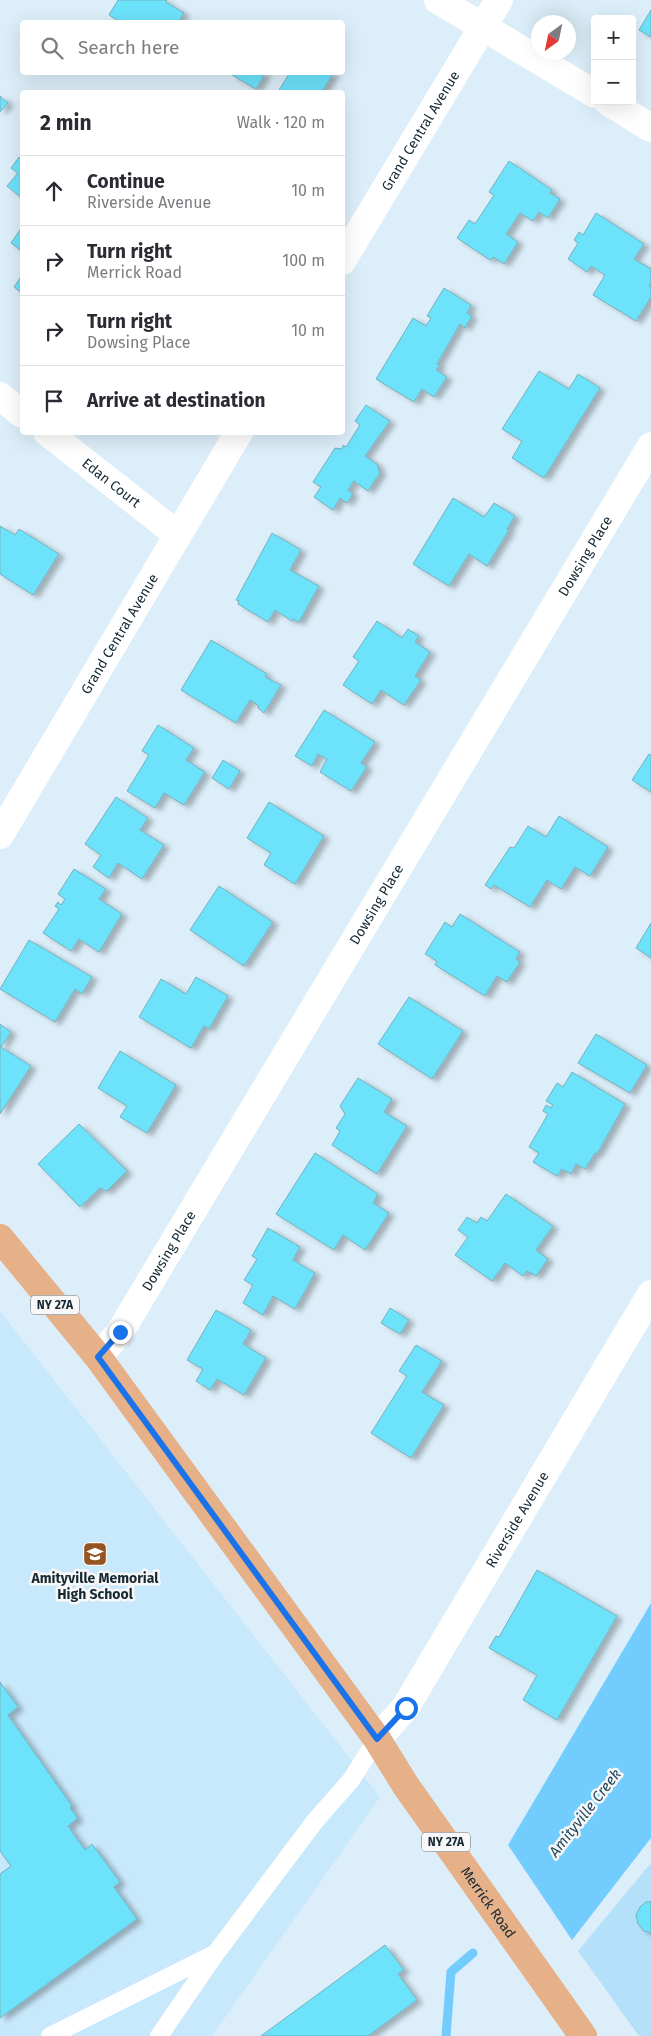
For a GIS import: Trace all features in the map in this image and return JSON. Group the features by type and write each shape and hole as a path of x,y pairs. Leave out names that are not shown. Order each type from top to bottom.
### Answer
{"main road":[{"name":"Merrick Road","path":"0,1238 98,1357 377,1739 411,1794 584,2036"}],"street":[{"path":"438,0 591,92"},
{"name":"Grand Central Avenue","path":"345,256 499,0"},
{"path":"614,105 651,128"},
{"path":"0,396 20,412"},
{"name":"Edan Court","path":"51,435 178,535"},
{"name":"Grand Central Avenue","path":"0,835 237,435"},
{"name":"Dowsing Place","path":"98,1357 120,1332 651,446"},
{"name":"Riverside Avenue","path":"377,1739 406,1708 651,1294"}],"lane":[{"path":"160,2036 216,1953 316,1820 351,1780 377,1739"},
{"path":"50,2036 216,1953"}],"shaded area":[{"name":"Amityville Memorial High School","path":"0,1311 380,1797 212,2036 0,2036"},
{"path":"651,1863 651,2036 639,2036 578,1951"}],"water":[{"path":"651,1603 651,1838 572,1940 508,1845"}],"building":[{"path":"118,0 167,0 166,2 184,13 179,20 117,20 109,15"},
{"path":"651,10 651,37 639,30"},
{"path":"232,75 264,75 256,89"},
{"path":"288,75 332,75 323,90 279,90"},
{"path":"0,96 8,103 0,112"},
{"path":"20,158 20,196 7,186 18,173 11,168"},
{"path":"509,161 552,190 550,193 560,199 548,218 539,212 533,221 520,213 506,234 518,242 504,264 493,257 490,260 457,238 469,220 475,224 494,195 489,192"},
{"path":"596,213 644,244 634,259 651,269 651,282 649,286 651,287 651,297 636,321 593,295 605,275 591,266 587,272 568,259 578,243 574,240 579,232 583,235"},
{"path":"20,230 20,250 11,243"},
{"path":"20,278 20,292 14,287"},
{"path":"444,288 471,305 467,313 472,316 465,328 460,324 437,364 440,365 436,370 447,377 434,397 422,389 414,402 376,379 413,318 426,326 431,318 427,316"},
{"path":"539,371 569,389 578,374 600,388 544,478 512,458 522,441 502,429"},
{"path":"366,405 390,421 365,456 377,464 380,473 368,491 354,481 348,490 353,494 347,503 340,498 333,510 314,497 321,487 313,482 335,448 342,449 343,445 346,447 360,425 355,421"},
{"path":"453,498 484,517 494,503 515,516 507,529 509,530 487,566 469,554 449,586 413,564"},
{"path":"0,526 15,535 19,529 59,554 33,595 0,574"},
{"path":"272,533 301,550 290,570 319,586 299,622 293,619 292,621 275,610 268,622 238,604 239,601 236,600"},
{"path":"377,621 402,638 408,629 419,636 415,642 430,652 415,676 421,680 404,705 381,690 372,704 343,685 359,661 353,657"},
{"path":"211,640 267,674 265,677 281,685 264,713 258,708 259,706 250,700 236,723 181,690"},
{"path":"324,710 375,742 361,763 367,767 351,791 320,772 327,759 318,754 312,766 295,756"},
{"path":"158,725 194,748 186,760 205,772 184,805 164,793 155,808 127,791 149,755 142,751"},
{"path":"649,754 651,755 651,792 632,780"},
{"path":"223,760 240,771 229,789 212,778"},
{"path":"116,797 148,818 140,830 164,845 142,879 118,863 109,878 93,867 101,855 85,844"},
{"path":"269,802 324,836 295,884 264,865 271,853 247,838"},
{"path":"559,816 608,847 590,876 575,867 561,889 547,880 530,907 494,885 491,889 485,885 510,847 514,848 528,826 546,837"},
{"path":"74,869 106,889 99,899 122,914 99,952 79,939 71,951 43,933 59,909 55,906 58,902 61,905 65,899 58,894"},
{"path":"219,886 273,922 244,966 190,930"},
{"path":"460,914 520,952 516,959 520,962 507,982 497,976 485,996 435,965 437,961 425,954 445,922 452,927"},
{"path":"651,923 651,958 636,948"},
{"path":"29,940 92,977 82,994 75,989 55,1022 0,989"},
{"path":"196,977 228,996 209,1029 204,1026 191,1048 139,1017 161,979 186,994"},
{"path":"409,997 463,1031 432,1079 378,1044"},
{"path":"0,1024 11,1032 1,1047 31,1066 0,1114"},
{"path":"596,1034 647,1065 630,1093 578,1063"},
{"path":"120,1051 176,1085 147,1133 120,1117 127,1106 98,1088"},
{"path":"572,1072 625,1104 597,1154 595,1153 585,1169 576,1164 571,1174 562,1169 557,1176 533,1162 539,1153 529,1147 548,1114 543,1111 546,1105 551,1108 553,1105 546,1101 557,1083 563,1087"},
{"path":"358,1078 392,1099 384,1112 407,1126 377,1174 332,1145 340,1131 336,1128 345,1114 340,1106"},
{"path":"79,1124 127,1171 107,1191 100,1188 80,1207 38,1164"},
{"path":"315,1153 378,1194 373,1203 389,1213 365,1250 343,1235 334,1250 276,1214"},
{"path":"506,1194 553,1226 536,1250 548,1259 536,1276 527,1271 523,1276 505,1263 492,1281 455,1255 468,1237 458,1230 467,1217 477,1223 481,1217 487,1221"},
{"path":"268,1228 300,1247 293,1260 315,1273 295,1309 273,1296 263,1315 243,1303 253,1285 244,1280 257,1259 252,1256"},
{"path":"390,1308 409,1320 400,1334 381,1323"},
{"path":"216,1310 251,1330 243,1344 266,1358 244,1395 217,1379 210,1390 196,1381 203,1369 187,1360"},
{"path":"416,1345 442,1361 422,1392 444,1405 411,1458 371,1433 407,1376 399,1371"},
{"path":"537,1570 617,1616 557,1720 523,1700 537,1675 489,1648 496,1636 499,1637"},
{"path":"0,1682 18,1707 8,1715 72,1806 70,1808 78,1818 68,1826 85,1850 92,1844 120,1882 114,1887 137,1919 0,2018 0,1874 11,1866 0,1851"},
{"path":"646,1902 651,1902 651,1933 644,1931 638,1924 636,1915 640,1907"},
{"path":"385,1945 404,1970 398,1974 417,2000 368,2036 261,2036"}],"waterway":[{"name":"Amityville Creek","path":"446,2036 451,1972 473,1953"}],"place":[{"name":"Amityville Memorial High School","path":"95,1554"}],"route":[{"path":"120,1332 98,1357 377,1739 406,1708"}]}
